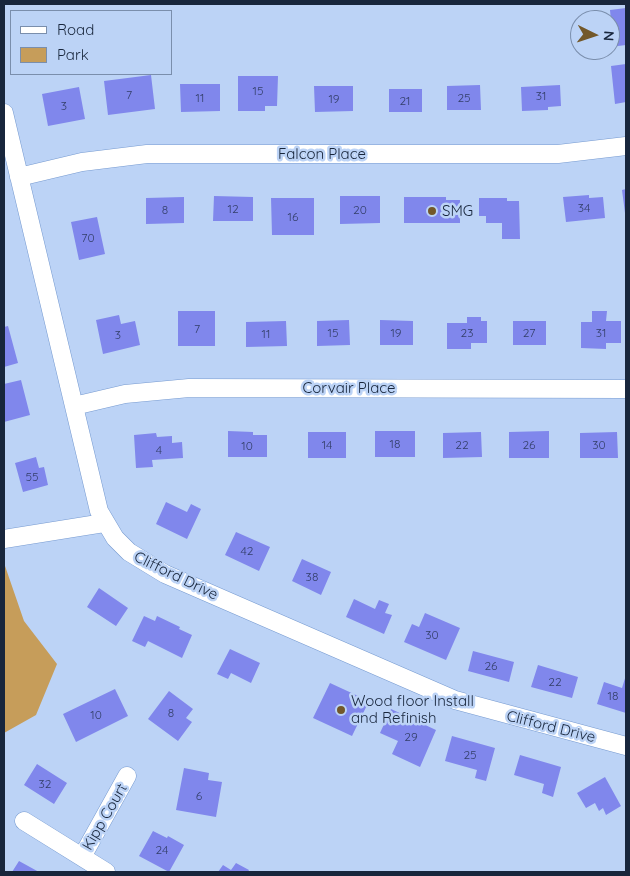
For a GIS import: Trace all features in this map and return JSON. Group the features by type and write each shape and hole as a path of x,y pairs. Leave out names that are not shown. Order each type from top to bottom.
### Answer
{"street":[{"name":"Clifford Drive","path":"4,113 99,512 104,523 129,552 146,564 455,700 626,746"},
{"name":"Falcon Place","path":"19,177 82,162 147,154 558,154 626,146"},
{"name":"Corvair Place","path":"74,406 125,394 189,388 626,389"},
{"path":"4,539 104,523"},
{"name":"Kipp Court","path":"82,857 128,776"},
{"path":"24,821 106,872"}],"green space":[{"path":"4,563 24,621 57,664 36,715 4,733"}],"building":[{"path":"626,8 626,45 620,46 620,10 610,10"},
{"path":"626,64 626,102 615,104 611,66"},
{"path":"151,75 155,109 108,115 104,81"},
{"path":"238,76 278,76 277,106 265,106 265,111 238,111"},
{"path":"180,84 220,84 220,111 181,112"},
{"path":"480,85 481,110 447,110 447,86"},
{"path":"560,85 561,106 548,107 548,110 522,111 521,87"},
{"path":"314,86 353,86 353,111 315,112"},
{"path":"79,87 85,119 48,126 42,94"},
{"path":"389,89 422,89 422,112 389,112"},
{"path":"626,189 626,213 625,213 622,190"},
{"path":"589,195 589,198 603,197 605,218 566,222 563,197"},
{"path":"214,196 253,197 253,221 213,221"},
{"path":"340,196 380,196 380,223 340,224"},
{"path":"184,197 184,223 146,224 146,198"},
{"name":"SMG","path":"404,197 446,197 446,200 460,200 460,223 404,223"},
{"path":"271,198 314,198 314,235 272,235"},
{"path":"479,198 507,198 507,201 519,201 520,239 502,239 502,223 486,223 486,216 479,216"},
{"path":"97,217 105,254 79,260 71,222"},
{"path":"178,311 215,311 215,346 178,346"},
{"path":"592,311 607,311 606,321 621,321 621,343 606,343 606,349 581,348 581,322 592,322"},
{"path":"119,315 121,324 135,321 140,345 103,354 96,320"},
{"path":"467,317 481,317 481,321 487,321 487,343 471,343 471,349 447,349 447,323 467,323"},
{"path":"349,320 350,345 317,346 317,321"},
{"path":"380,320 413,321 413,345 380,345"},
{"path":"286,321 287,346 246,347 246,322"},
{"path":"513,321 546,321 546,345 513,345"},
{"path":"8,326 18,363 4,367 4,327"},
{"path":"21,380 30,415 4,422 4,384"},
{"path":"228,431 253,432 253,435 267,435 267,457 228,457"},
{"path":"375,431 415,431 415,457 375,457"},
{"path":"549,431 549,458 509,458 509,432"},
{"path":"308,432 346,432 346,458 308,458"},
{"path":"481,432 482,457 443,458 443,433"},
{"path":"617,432 618,458 580,458 580,433"},
{"path":"156,433 157,437 172,436 172,443 182,442 183,458 152,460 153,467 136,468 134,435"},
{"path":"36,457 39,468 44,467 48,485 23,492 15,463"},
{"path":"166,502 187,512 191,504 201,509 187,539 156,524"},
{"path":"236,532 270,547 259,571 225,555"},
{"path":"302,559 331,572 321,595 292,581"},
{"path":"99,588 128,608 116,626 87,607"},
{"path":"354,599 375,609 379,600 389,604 385,613 392,615 384,634 346,617"},
{"path":"425,613 460,628 446,660 404,642 412,624 419,627"},
{"path":"144,616 155,621 157,616 192,635 182,658 148,641 145,647 132,641"},
{"path":"230,649 260,663 251,683 231,673 228,679 217,674"},
{"path":"473,651 514,662 509,682 468,671"},
{"path":"538,665 578,677 572,698 531,687"},
{"path":"626,675 626,713 597,704 604,682 622,688"},
{"name":"Wood floor Install and Refinish","path":"330,683 369,701 352,736 313,718"},
{"path":"115,689 128,716 76,742 63,714"},
{"path":"169,691 193,709 186,718 192,722 178,741 148,719"},
{"path":"391,709 436,730 420,767 392,754 398,741 380,733"},
{"path":"452,736 495,748 486,781 475,778 477,770 445,761"},
{"path":"520,755 561,767 553,797 542,793 544,784 514,775"},
{"path":"37,764 67,783 54,804 24,785"},
{"path":"184,768 209,773 208,780 222,782 216,817 176,810"},
{"path":"605,777 621,806 606,815 603,808 599,811 595,803 586,808 577,793"},
{"path":"153,831 167,838 168,836 184,845 169,872 139,856"},
{"path":"19,861 39,872 12,872"},
{"path":"236,863 249,870 248,872 218,872 223,865 231,870"}],"place":[{"name":"SMG","path":"432,211"},
{"name":"Wood floor Install and Refinish","path":"341,710"}]}
